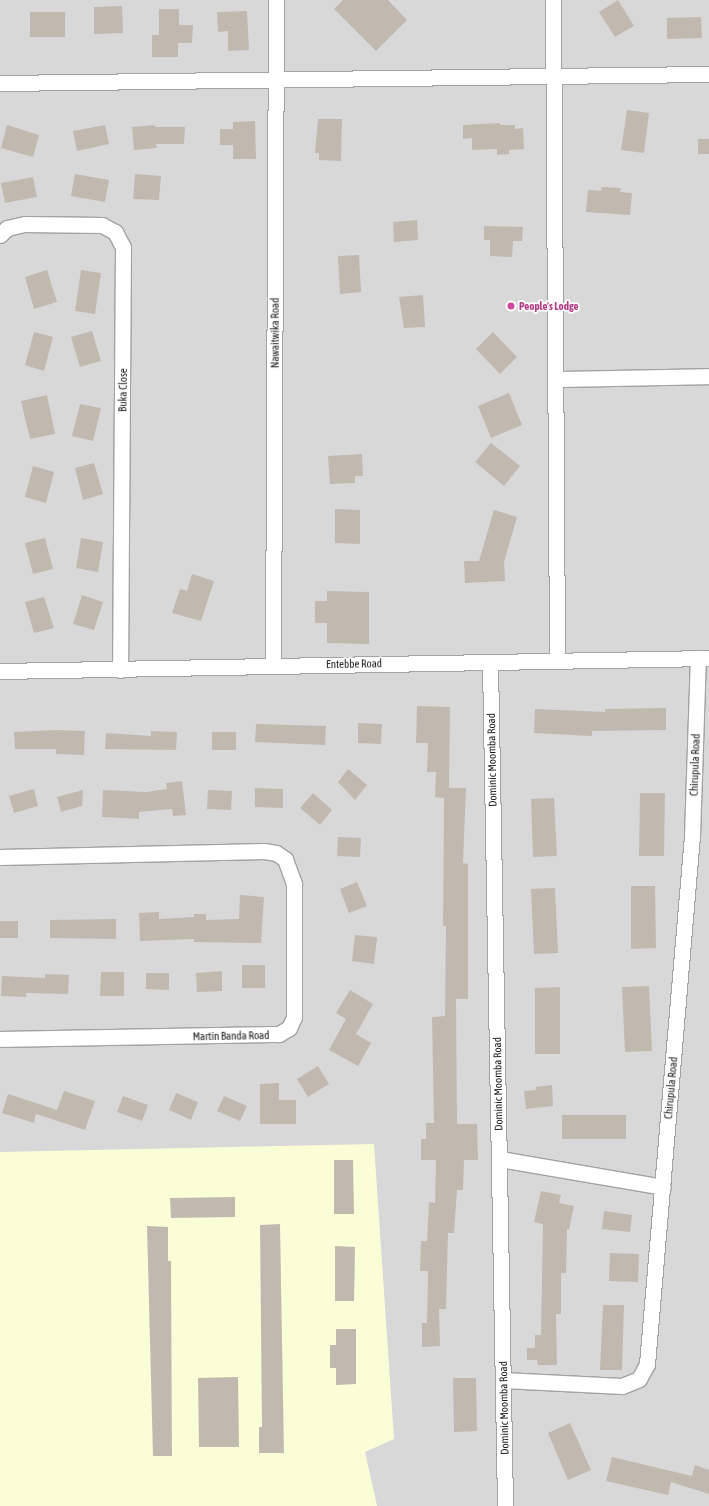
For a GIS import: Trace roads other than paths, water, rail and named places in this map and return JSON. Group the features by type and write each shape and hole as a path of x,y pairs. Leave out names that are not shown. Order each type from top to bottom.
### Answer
{"street":[{"name":"Nawaitwika Road","path":"273,665 276,0"},
{"path":"554,0 557,661"},
{"path":"0,83 276,82 709,74"},
{"name":"Buka Close","path":"0,235 7,228 25,224 102,225 115,232 123,247 120,670"},
{"path":"555,379 709,376"},
{"name":"Entebbe Road","path":"0,671 120,670 273,665 703,658"},
{"name":"Chirupula Road","path":"503,1380 622,1386 639,1379 646,1364 663,1187 692,836 703,658"},
{"name":"Dominic Moomba Road","path":"490,662 505,1506"},
{"name":"Martin Banda Road","path":"0,857 264,851 276,853 285,859 294,884 294,1017 289,1028 279,1034 0,1039"},
{"path":"500,1159 663,1187"}],"place":[{"name":"People's Lodge","path":"511,306"}]}
